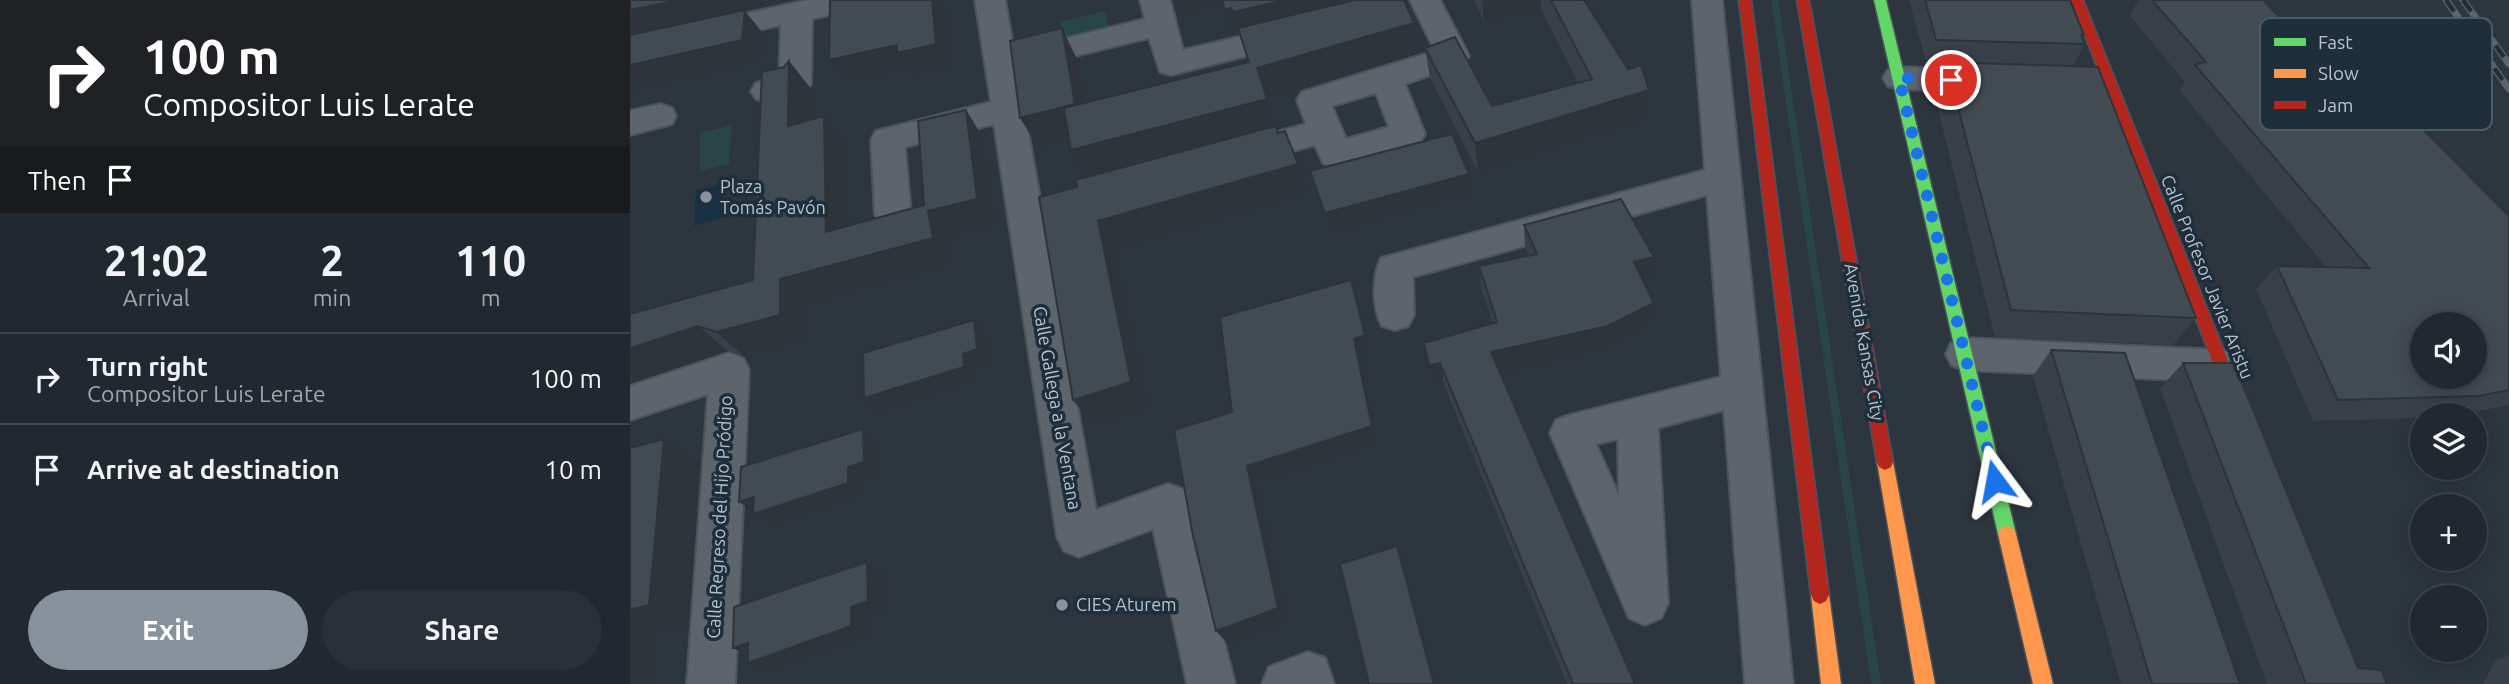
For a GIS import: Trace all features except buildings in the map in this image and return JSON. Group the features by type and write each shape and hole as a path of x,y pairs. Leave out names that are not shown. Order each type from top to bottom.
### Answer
{"main road":[{"path":"1745,0 1831,684"},
{"name":"Avenida Kansas City","path":"1803,0 1925,684"},
{"path":"1880,0 2043,684"},
{"name":"Calle Profesor Javier Aristu","path":"2077,0 2097,84 2222,366 2247,429"}],"street":[{"path":"630,49 852,0"},
{"name":"Calle Gallega a la Ventana","path":"990,0 1007,109 1036,208 1079,537 1168,503 1211,684"},
{"path":"1707,0 1769,684"},
{"path":"1387,79 1408,134 1335,154 1312,100 1387,79 1453,56 1416,3"},
{"path":"767,91 795,83 797,12"},
{"path":"1000,65 1158,12 1171,64 1318,28"},
{"path":"1899,78 2017,82"},
{"path":"893,215 888,140 1007,109"},
{"path":"1206,163 1324,131"},
{"path":"1395,315 1394,268 1723,177"},
{"path":"1965,354 2222,366"},
{"name":"Calle Regreso del Hijo Pródigo","path":"630,403 729,370 711,684"},
{"path":"1637,416 1646,603 1570,433 1743,388"},
{"path":"1286,684 1308,675 1310,684"}],"green space":[{"path":"1771,0 1778,0 1881,684 1871,684"},
{"path":"1105,11 1108,27 1063,38 1060,22"},
{"path":"732,125 729,164 700,171 700,133"}],"water":[{"path":"724,183 721,218 694,226 696,190"}],"railway":[{"path":"2446,0 2459,18"},
{"path":"2463,0 2476,18"},
{"path":"2492,40 2509,64"},
{"path":"2492,65 2509,89"}],"traffic: fast":[{"path":"1880,0 2007,534"}],"traffic: slow":[{"path":"1885,462 1925,684"},
{"path":"2007,534 2043,684"},
{"path":"1820,595 1831,684"}],"traffic: jam":[{"path":"1745,0 1820,595"},
{"path":"1803,0 1885,462"},
{"path":"2077,0 2240,411"}],"place":[{"name":"Plaza Tomás Pavón","path":"706,197"},
{"name":"CIES Aturem","path":"1062,605"}],"route":[{"path":"1951,80 1899,78 1995,481"}]}
